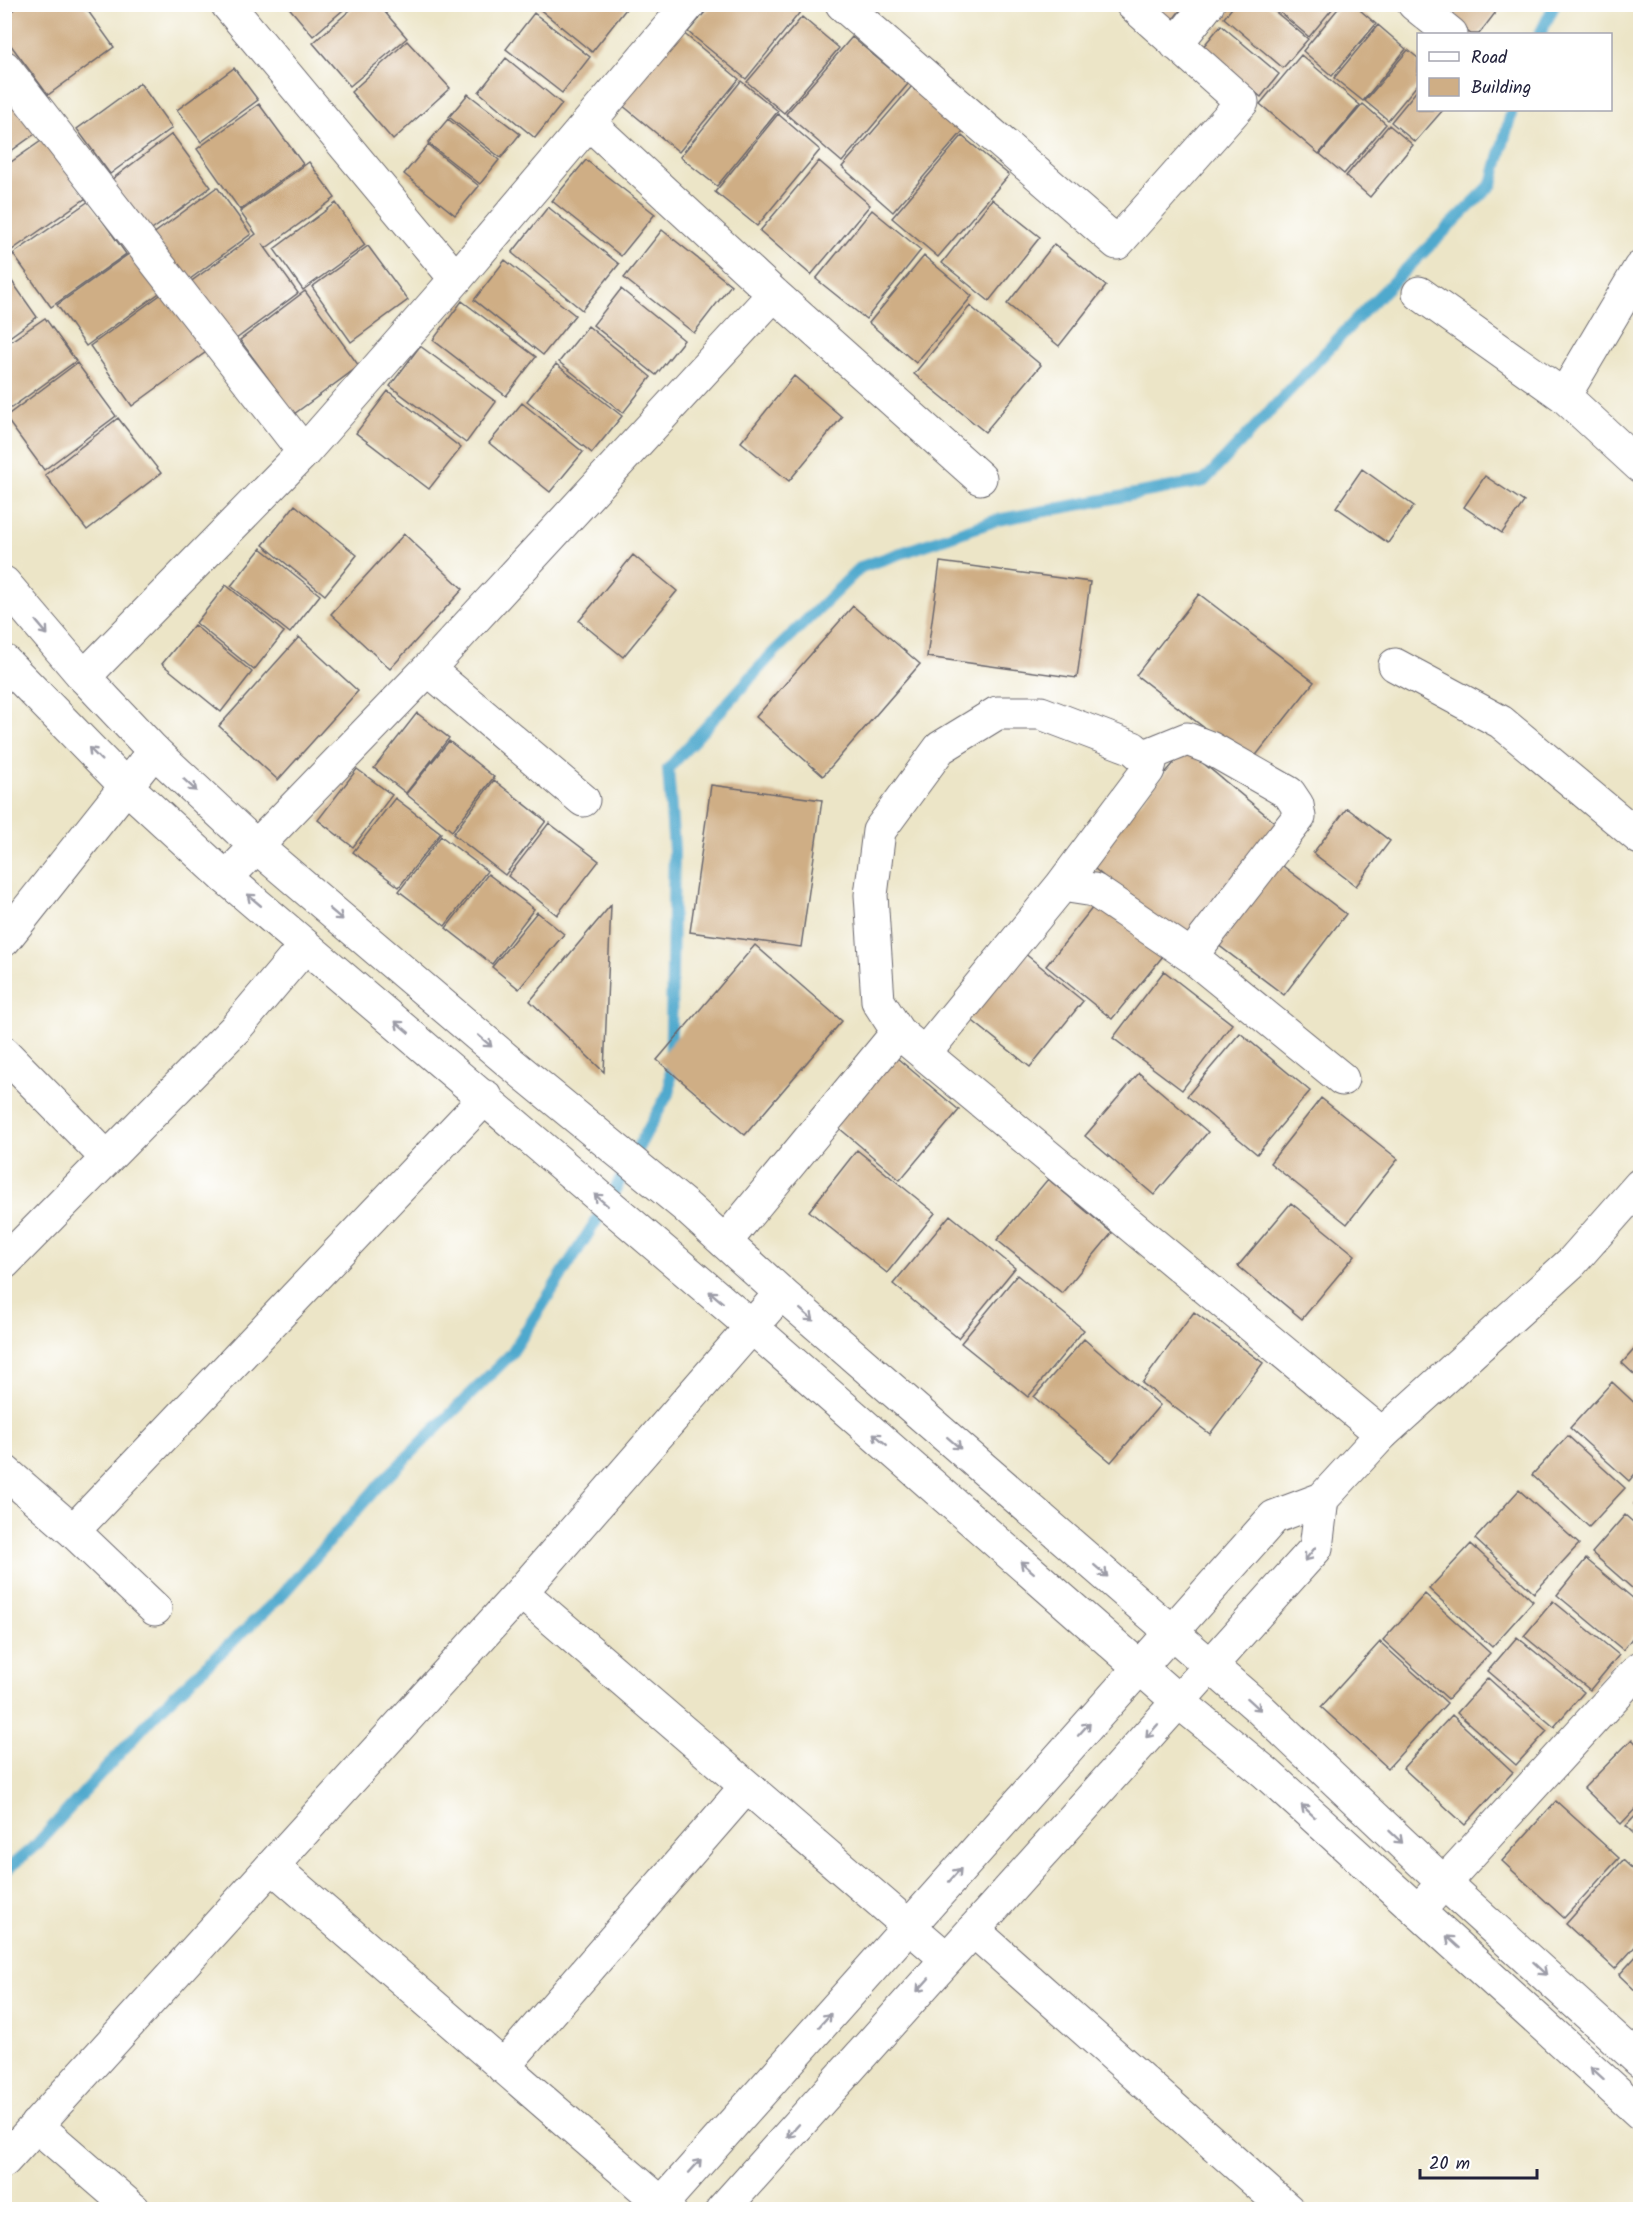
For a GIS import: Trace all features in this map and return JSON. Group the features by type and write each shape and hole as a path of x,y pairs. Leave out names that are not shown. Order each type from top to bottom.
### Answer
{"street":[{"path":"227,4 456,279"},
{"path":"84,677 304,452 456,279 689,4"},
{"path":"842,4 1117,243 1242,102 1132,4"},
{"path":"1176,44 1208,4"},
{"path":"1414,4 1450,33"},
{"path":"4,66 304,452"},
{"path":"589,123 774,294 980,478"},
{"path":"1564,396 1641,268"},
{"path":"1419,293 1564,396 1641,466"},
{"path":"226,878 258,848 428,669 774,294"},
{"path":"4,583 84,677 154,751 258,848 507,1060 685,1206 781,1293 1172,1631 1258,1707 1444,1882 1641,2061"},
{"path":"4,661 126,786 226,878 486,1097 525,1134 752,1327 1178,1701 1266,1773 1641,2113"},
{"path":"1395,665 1501,722 1641,837"},
{"path":"428,669 583,800"},
{"path":"924,1054 1062,885 1148,770 1150,763 1145,756 1133,748 1041,713 997,713 940,748 879,831 871,895 878,1001 898,1032 924,1054 1382,1434"},
{"path":"1145,756 1187,739 1210,748 1289,793 1297,805 1299,817 1191,956"},
{"path":"8,930 154,751"},
{"path":"1062,885 1094,890 1191,956 1342,1079"},
{"path":"4,1263 106,1157 235,1029 305,946"},
{"path":"725,1242 898,1032"},
{"path":"4,1053 106,1157"},
{"path":"73,1531 486,1097"},
{"path":"273,1868 662,2207 908,1926 1274,1517 1322,1499 1382,1434 1572,1262 1641,1185"},
{"path":"4,2161 273,1868 521,1592 781,1293"},
{"path":"4,1471 73,1531 155,1609"},
{"path":"722,2210 1316,1548 1322,1499"},
{"path":"521,1592 947,1959"},
{"path":"1418,1911 1641,1668"},
{"path":"503,2067 746,1787"},
{"path":"973,1930 1288,2210"},
{"path":"36,2125 134,2210"}],"building":[{"path":"21,4 83,4 114,47 48,95 4,36 4,17"},
{"path":"286,4 350,4 313,36"},
{"path":"357,4 378,4 407,38 350,86 313,43"},
{"path":"539,4 621,4 626,9 592,52 537,7"},
{"path":"1151,4 1185,4 1171,22"},
{"path":"1235,4 1266,4 1308,39 1283,68 1224,18"},
{"path":"1270,4 1329,4 1333,8 1309,37"},
{"path":"1342,4 1353,4 1376,24 1332,76 1303,51"},
{"path":"1442,4 1502,4 1480,33 1470,33 1438,10"},
{"path":"711,5 793,5 801,11 746,79 688,32"},
{"path":"534,13 590,57 562,93 506,49"},
{"path":"802,17 839,48 784,113 747,82"},
{"path":"1221,25 1279,74 1261,97 1202,48"},
{"path":"1378,25 1406,49 1363,101 1334,78"},
{"path":"676,27 739,79 679,152 616,100"},
{"path":"852,37 908,84 842,162 786,114"},
{"path":"407,41 450,88 393,140 351,92"},
{"path":"1408,50 1417,57 1417,85 1388,120 1365,101"},
{"path":"1301,55 1360,105 1319,154 1260,104"},
{"path":"506,58 562,104 535,138 479,92"},
{"path":"234,68 258,100 201,142 177,110"},
{"path":"741,81 778,111 717,186 680,157"},
{"path":"4,83 39,131 4,156"},
{"path":"140,83 172,128 110,174 77,129"},
{"path":"912,86 963,131 893,212 842,167"},
{"path":"1417,90 1417,111 1442,111 1415,142 1391,122"},
{"path":"468,94 520,134 501,158 449,117"},
{"path":"259,104 303,164 240,210 197,149"},
{"path":"1363,104 1386,124 1344,174 1320,154"},
{"path":"778,114 820,150 757,226 715,192"},
{"path":"448,119 499,160 480,184 428,143"},
{"path":"1389,125 1413,145 1370,197 1346,176"},
{"path":"172,134 211,187 149,232 111,180"},
{"path":"962,136 1009,175 938,257 892,218"},
{"path":"44,139 86,198 12,250 4,240 4,167"},
{"path":"428,145 479,186 455,215 404,174"},
{"path":"586,160 655,214 621,256 552,201"},
{"path":"819,161 870,205 811,275 760,231"},
{"path":"309,162 335,198 266,248 262,243 298,293 232,342 189,283 256,234 240,212"},
{"path":"217,187 251,234 186,282 152,235"},
{"path":"992,199 1040,237 989,301 942,263"},
{"path":"89,201 126,254 51,307 13,254"},
{"path":"336,203 365,245 303,290 274,249"},
{"path":"548,207 619,264 582,310 512,253"},
{"path":"872,210 921,250 866,319 816,279"},
{"path":"662,230 731,285 694,333 624,278"},
{"path":"1054,244 1106,286 1059,346 1007,304"},
{"path":"368,246 408,300 351,342 312,287"},
{"path":"133,251 162,291 86,346 57,305"},
{"path":"924,256 972,296 916,363 869,323"},
{"path":"505,260 575,315 543,355 474,300"},
{"path":"4,270 37,317 4,341"},
{"path":"621,289 684,340 656,375 593,325"},
{"path":"305,291 359,366 294,414 240,340"},
{"path":"163,293 206,352 132,406 90,346"},
{"path":"462,301 536,357 506,396 433,340"},
{"path":"970,306 1041,365 985,432 914,374"},
{"path":"45,318 76,361 4,413 4,346"},
{"path":"588,326 651,377 623,413 559,362"},
{"path":"420,346 496,402 466,443 390,386"},
{"path":"77,363 116,416 44,470 5,417"},
{"path":"556,364 622,416 592,453 527,401"},
{"path":"794,376 842,417 789,481 741,442"},
{"path":"388,391 461,448 429,489 356,433"},
{"path":"522,403 583,452 550,492 489,443"},
{"path":"118,418 161,473 87,530 45,475"},
{"path":"1362,469 1414,506 1388,543 1336,507"},
{"path":"1485,476 1524,502 1502,533 1464,507"},
{"path":"295,505 357,555 325,595 263,545"},
{"path":"404,534 463,589 390,669 331,614"},
{"path":"261,548 320,595 290,633 231,586"},
{"path":"633,555 677,591 623,657 579,621"},
{"path":"940,562 1090,582 1077,678 927,657"},
{"path":"226,585 284,632 254,670 196,623"},
{"path":"1199,594 1314,682 1250,763 1136,675"},
{"path":"853,606 920,664 823,776 756,717"},
{"path":"194,625 252,672 221,712 162,664"},
{"path":"299,637 358,691 278,780 219,726"},
{"path":"417,713 449,738 406,793 374,768"},
{"path":"449,741 494,777 452,831 406,794"},
{"path":"1186,749 1278,825 1183,944 1088,863"},
{"path":"357,769 392,795 353,847 318,820"},
{"path":"494,780 546,821 505,875 453,834"},
{"path":"711,785 822,800 801,947 690,932"},
{"path":"395,798 441,833 399,887 353,852"},
{"path":"1347,808 1390,841 1356,886 1313,853"},
{"path":"549,823 599,861 557,915 508,876"},
{"path":"441,836 487,871 445,926 399,891"},
{"path":"1275,860 1346,914 1284,995 1213,941"},
{"path":"488,874 534,909 492,964 446,928"},
{"path":"1097,902 1163,956 1112,1019 1046,966"},
{"path":"611,905 604,1072 530,1001"},
{"path":"537,912 564,934 519,989 492,967"},
{"path":"755,945 842,1021 745,1135 657,1060"},
{"path":"1018,948 1083,1001 1030,1067 964,1014"},
{"path":"1164,971 1232,1024 1182,1090 1113,1038"},
{"path":"1240,1033 1310,1091 1257,1154 1187,1096"},
{"path":"891,1053 959,1110 900,1180 832,1122"},
{"path":"1139,1073 1208,1132 1154,1195 1085,1136"},
{"path":"1321,1098 1398,1159 1347,1224 1270,1163"},
{"path":"857,1150 935,1213 887,1273 809,1211"},
{"path":"1048,1179 1112,1233 1062,1293 997,1240"},
{"path":"1291,1203 1355,1255 1302,1319 1238,1266"},
{"path":"950,1215 1015,1268 958,1338 893,1284"},
{"path":"1017,1275 1084,1330 1028,1397 961,1343"},
{"path":"1194,1312 1263,1363 1210,1434 1142,1383"},
{"path":"1084,1339 1160,1405 1111,1462 1034,1397"},
{"path":"1640,1343 1640,1380 1622,1363"},
{"path":"1612,1382 1640,1408 1640,1468 1629,1481 1570,1428"},
{"path":"1568,1436 1625,1488 1589,1527 1532,1475"},
{"path":"1519,1490 1579,1544 1534,1593 1475,1539"},
{"path":"1640,1496 1640,1510 1634,1504"},
{"path":"1625,1515 1640,1528 1640,1595 1592,1553"},
{"path":"1471,1544 1533,1601 1492,1647 1429,1589"},
{"path":"1586,1559 1640,1604 1640,1628 1623,1650 1557,1595"},
{"path":"1425,1594 1490,1653 1448,1699 1383,1640"},
{"path":"1553,1601 1619,1655 1590,1690 1524,1636"},
{"path":"1517,1637 1584,1692 1554,1727 1488,1671"},
{"path":"1380,1642 1447,1703 1388,1768 1321,1707"},
{"path":"1488,1678 1547,1731 1516,1765 1457,1713"},
{"path":"1452,1715 1513,1772 1465,1825 1403,1768"},
{"path":"1632,1739 1640,1748 1640,1804 1621,1824 1584,1788"},
{"path":"1556,1801 1619,1858 1564,1918 1502,1861"},
{"path":"1640,1811 1640,1840 1626,1826"},
{"path":"1623,1860 1640,1876 1640,1941 1615,1969 1566,1924"},
{"path":"1640,1952 1640,1995 1619,1975"}],"waterway":[{"path":"1540,33 1555,4"},
{"path":"4,1872 36,1845 160,1709 279,1598 378,1486 511,1354 607,1204 670,1090 674,850 668,769 771,655 861,567 997,520 1204,481 1370,305 1492,184 1512,111"}]}
